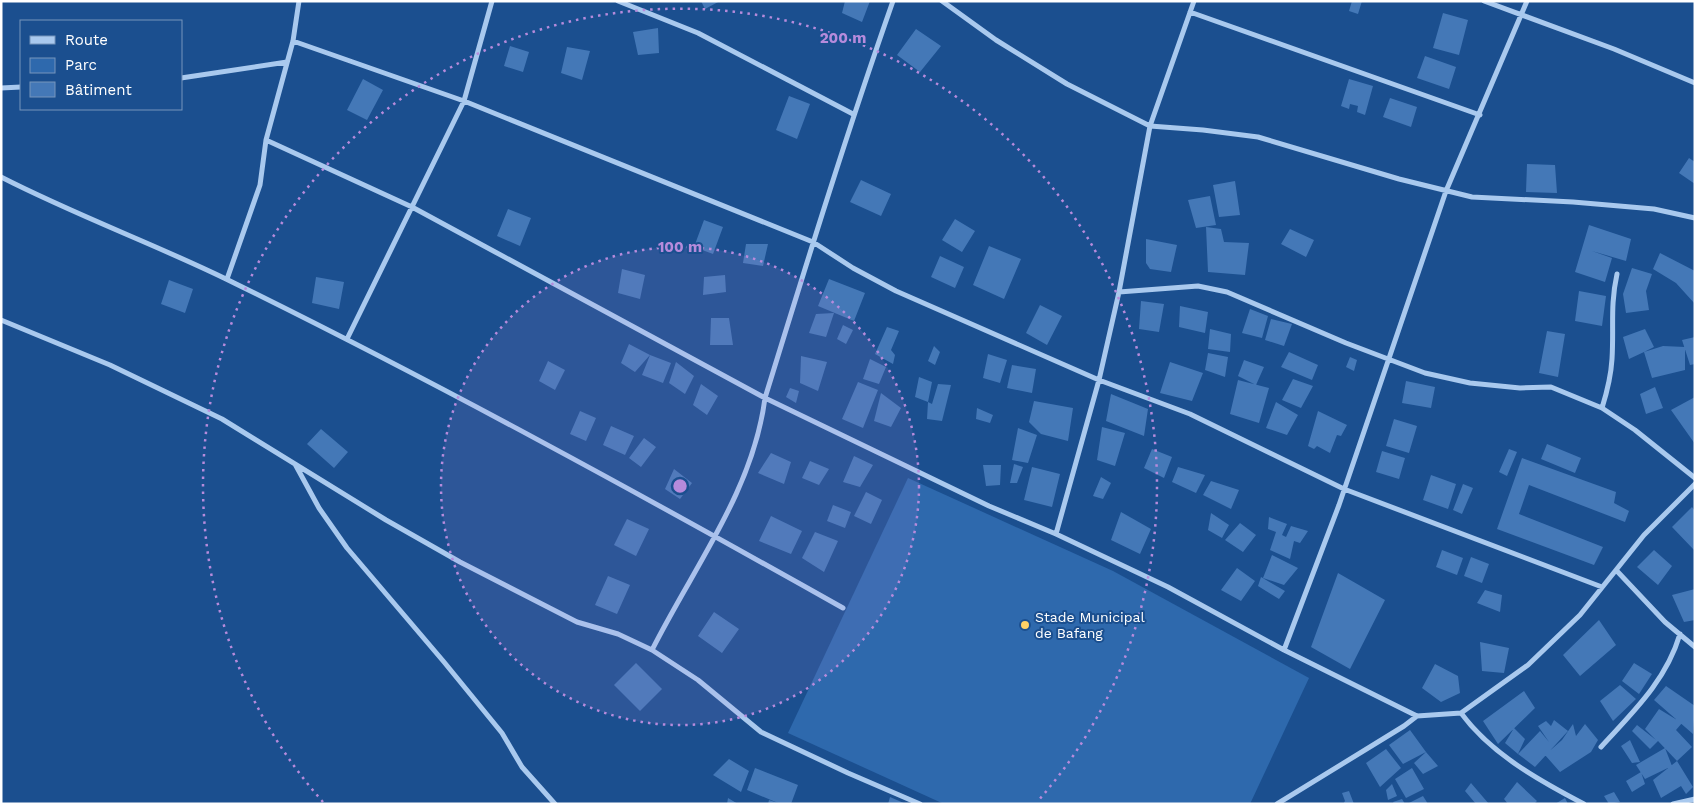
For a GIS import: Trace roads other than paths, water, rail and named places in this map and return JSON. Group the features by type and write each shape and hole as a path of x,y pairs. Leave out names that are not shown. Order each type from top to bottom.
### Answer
{"street":[{"path":"227,279 260,185 266,140 293,41 299,1"},
{"path":"347,339 464,101 492,1"},
{"path":"618,1 698,34 853,114"},
{"path":"652,650 716,537 755,443 762,421 765,398 813,242 853,114 893,1"},
{"path":"942,1 996,40 1067,84 1150,126 1258,137 1472,197 1654,209 1695,218"},
{"path":"1056,534 1099,380 1119,292 1150,126 1194,1"},
{"path":"1484,1 1522,14 1695,83"},
{"path":"1284,650 1344,489 1446,191 1527,1"},
{"path":"1190,12 1480,115"},
{"path":"293,41 464,101 813,242 853,268 896,291 1099,380 1190,414 1344,489 1602,587"},
{"path":"182,78 287,62"},
{"path":"1,88 20,87"},
{"path":"266,140 412,207 765,398 989,506 1056,534 1168,587 1284,650 1417,716 1461,713 1528,665 1555,641 1644,535 1695,484"},
{"path":"1,177 227,279 347,339 716,537 843,608"},
{"path":"1602,408 1609,384 1612,358 1612,300 1617,274"},
{"path":"1119,292 1198,286 1227,292 1346,343 1425,373 1470,383 1520,388 1551,387 1602,408 1635,430 1695,478"},
{"path":"1,320 110,365 214,415 460,562 577,622 618,634 652,650 698,680 761,732 920,804"},
{"path":"294,464 318,508 347,548 502,733 522,767 555,804"},
{"path":"1616,570 1665,622 1695,646"},
{"path":"1601,747 1650,694 1674,654 1680,634"},
{"path":"1461,713 1473,729 1537,778 1584,804"},
{"path":"1277,804 1404,726 1417,716"},
{"path":"1673,804 1695,799"}],"place":[{"name":"Stade Municipal de Bafang","path":"1025,625"}]}
